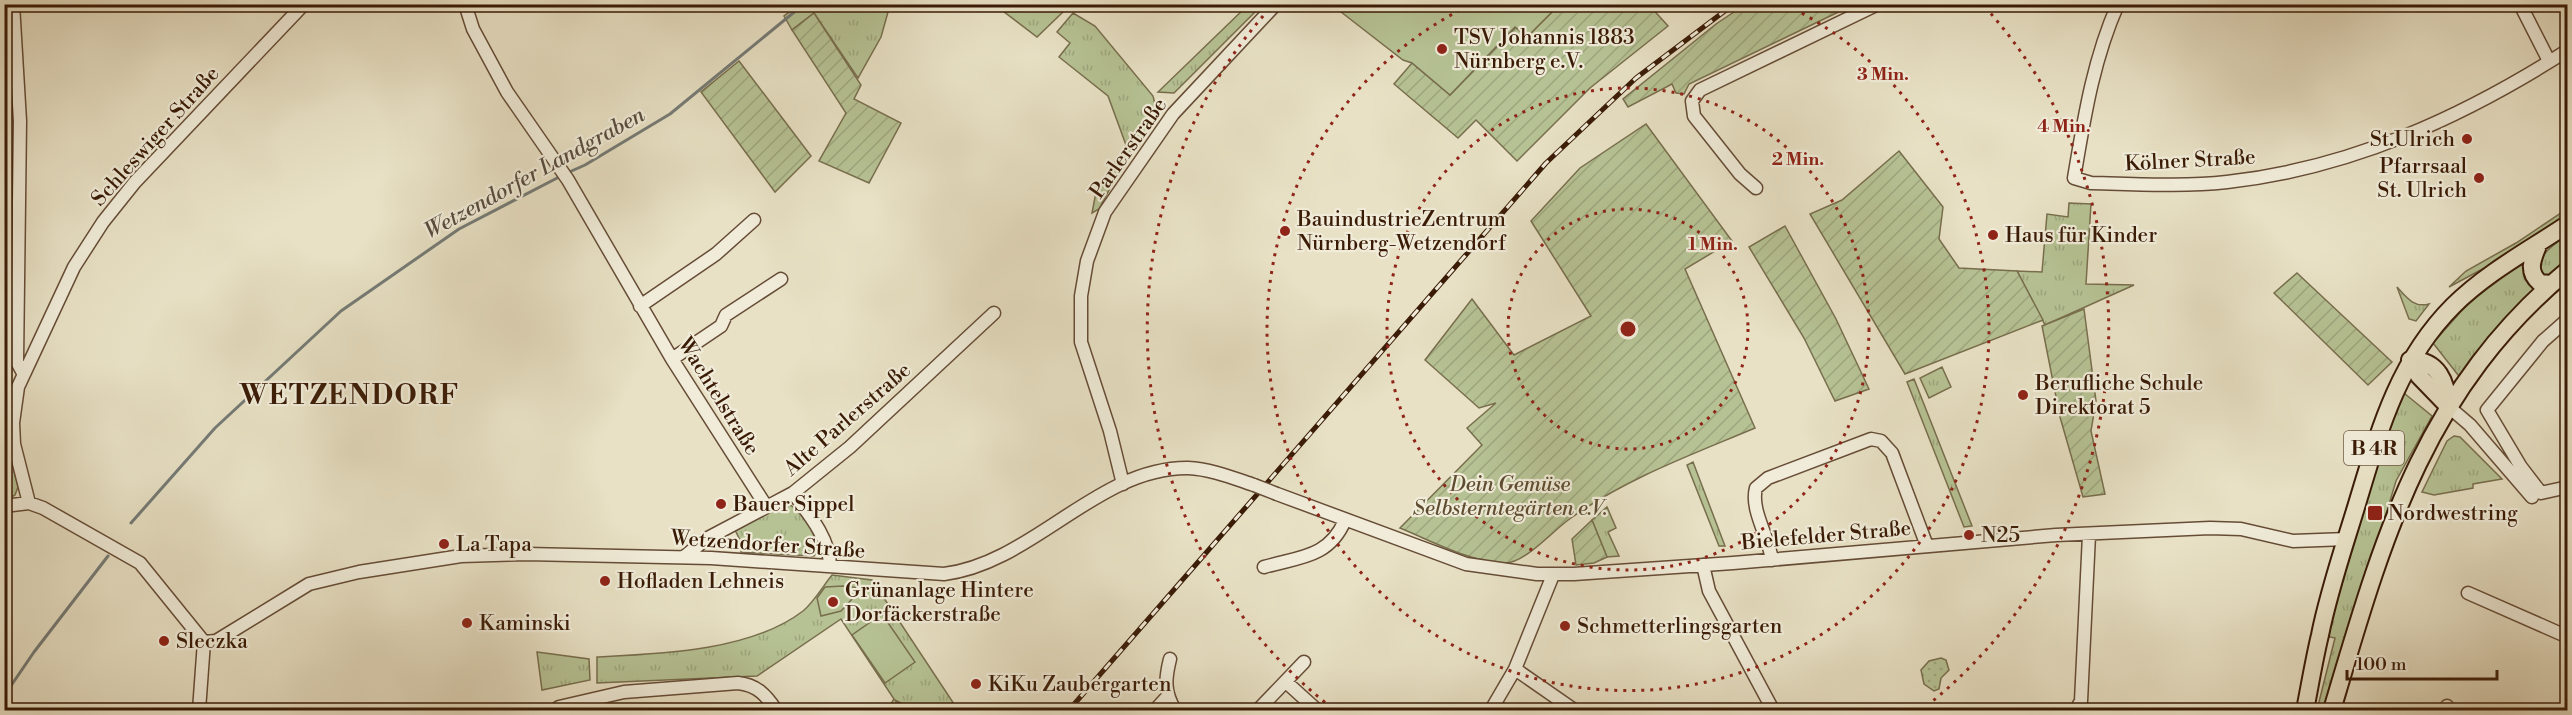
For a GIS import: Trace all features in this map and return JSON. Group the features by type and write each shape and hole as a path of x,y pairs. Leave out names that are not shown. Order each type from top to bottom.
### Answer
{"main road":[{"name":"B 4R","path":"2305,711 2323,622 2380,427 2393,393 2410,360 2428,335 2463,296 2568,224"},
{"path":"2539,243 2531,265 2531,273 2540,284 2551,284"},
{"name":"B 4R","path":"2332,711 2371,579 2395,510 2418,460 2449,406 2509,327 2568,270"},
{"path":"2410,360 2427,362 2437,370 2445,383 2449,406"}],"street":[{"path":"14,4 20,121 17,362 23,373 18,387 13,423 14,444 29,503"},
{"name":"Schleswiger Straße","path":"23,373 74,267 103,222 135,182 304,4"},
{"name":"Wachtelstraße","path":"465,4 488,59 564,175 672,359 766,506"},
{"name":"Parlerstraße","path":"1123,484 1110,431 1081,342 1081,296 1087,261 1105,212 1173,114 1276,4"},
{"path":"1756,188 1740,174 1694,116 1692,101 1700,90 1878,4"},
{"name":"Kölner Straße","path":"2118,4 2105,34 2089,97 2074,178 2091,183 2226,182 2289,172 2358,154 2432,126 2510,86 2568,50"},
{"path":"2520,4 2549,61"},
{"path":"640,306 716,255 754,220"},
{"path":"672,359 721,326 726,315 781,279"},
{"name":"Alte Parlerstraße","path":"684,557 706,539 793,493 850,447 994,313"},
{"path":"2537,495 2487,410 2543,341 2568,319"},
{"path":"2449,406 2537,495"},
{"path":"1772,560 1769,543 1755,505 1756,488 1768,477 1871,439 1881,441 1892,453 1927,546"},
{"name":"Wetzendorfer Straße","path":"204,642 216,641 309,584 359,572 442,558 487,554 684,557 931,575 964,571 1006,553 1123,484 1159,471 1190,468 1216,473 1317,509"},
{"path":"2537,495 2568,487"},
{"path":"793,493 824,542 830,556 830,566"},
{"path":"4,506 29,503 43,508 140,563 204,642 199,711"},
{"name":"Bielefelder Straße","path":"1317,509 1466,564 1514,572 1553,575 1772,560 1927,546 2226,527 2293,541 2347,539"},
{"path":"1264,567 1308,556 1326,547 1338,535 1345,520"},
{"path":"2076,711 2081,701 2089,535"},
{"path":"1702,565 1709,591 1773,711"},
{"path":"1491,711 1515,669 1553,575"},
{"path":"2469,593 2568,637"},
{"path":"1170,659 1165,682 1167,697 1175,711"},
{"path":"1258,711 1304,663"},
{"path":"1515,669 1575,711"},
{"path":"1286,682 1317,711"},
{"path":"555,711 559,707 624,692 738,683 749,685 762,692 776,711"},
{"path":"1155,711 1167,697"}],"green space":[{"path":"1746,4 1853,5 1689,84 1684,94 1676,93 1672,84 1628,107 1623,99 1716,24"},
{"path":"798,5 890,5 881,37 858,78 814,13 792,30 784,16"},
{"path":"995,5 1059,5 1065,10 1037,37"},
{"path":"1248,5 1262,5 1174,93 1158,92"},
{"name":"TSV Johannis 1883 Nürnberg e.V.","path":"1332,5 1559,5 1527,37 1515,27 1450,95 1412,63 1403,60"},
{"path":"1559,5 1649,5 1668,26 1590,88 1517,161 1476,120 1458,138 1394,84 1412,63 1450,95 1516,27 1527,37"},
{"path":"814,13 861,85 854,99 901,123 869,183 819,161 846,113 792,30"},
{"path":"1073,13 1095,26 1153,96 1158,116 1114,181 1099,209 1092,213 1096,192 1126,145 1108,96 1059,57 1070,43 1057,32"},
{"path":"739,61 811,156 775,192 701,92"},
{"name":"Dein Gemüse Selbsterntegärten e.V.","path":"1646,124 1732,241 1685,269 1755,428 1660,468 1614,491 1571,518 1530,552 1512,562 1477,559 1400,528 1482,445 1467,428 1496,403 1479,408 1425,360 1472,299 1514,355 1591,316 1531,221 1580,168"},
{"path":"1899,151 1943,207 1939,239 1959,268 2017,271 2043,320 1905,374 1810,214 1842,200"},
{"path":"2069,203 2091,204 2086,284 2134,285 2045,325 2017,271 2042,272 2047,214 2068,217"},
{"path":"2567,209 2567,216 2490,265 2449,287 2466,271 2516,243"},
{"path":"1785,226 1836,319 1869,389 1835,401 1804,338 1749,247"},
{"path":"2567,235 2567,264 2547,280 2536,267 2545,252"},
{"path":"2532,253 2529,283 2537,291 2462,380 2433,343 2481,289"},
{"path":"2297,273 2392,362 2368,385 2274,293"},
{"path":"2397,287 2415,303 2429,304 2416,321 2409,319"},
{"path":"2084,309 2096,401 2091,431 2105,494 2083,497 2060,417 2042,326"},
{"path":"1942,367 1951,387 1929,398 1920,378"},
{"path":"1914,379 1972,526 1964,527 1907,382"},
{"path":"2399,389 2432,416 2396,481 2327,710 2317,710 2335,638 2325,636"},
{"path":"5,403 9,403 7,427 9,451 18,487 15,495 5,501"},
{"path":"2454,436 2460,437 2502,479 2473,484 2473,488 2434,495 2422,492 2447,441"},
{"path":"1693,462 1725,546 1719,546 1687,465"},
{"path":"785,503 797,511 814,535 817,551 814,556 741,552 741,546 736,546 740,540 735,530"},
{"path":"1607,507 1616,528 1608,532 1619,556 1607,557 1592,520"},
{"path":"1592,520 1607,557 1594,563 1576,565 1572,539"},
{"path":"832,575 872,580 958,710 914,710 895,700 901,710 887,710 894,699 841,619 757,676 597,683 597,657 704,648 758,635 782,624 803,611 815,599"},
{"name":"Grünanlage Hintere Dorfäckerstraße","path":"825,587 862,588 841,611 821,616 817,598"},
{"path":"882,614 915,662 885,683 852,635"},
{"path":"537,652 589,659 590,680 542,690"},
{"path":"1941,658 1946,660 1949,670 1941,678 1939,689 1934,691 1924,684 1921,670 1929,661"}],"waterway":[{"name":"Wetzendorfer Landgraben","path":"567,173 585,165 670,114 804,4"},
{"name":"Wetzendorfer Landgraben","path":"131,523 215,428 341,311 459,229 561,176"},
{"name":"Wetzendorfer Landgraben","path":"4,696 34,652 108,556"}],"railway":[{"path":"1069,710 1546,163 1636,78 1734,4"}],"place":[{"name":"TSV Johannis 1883 Nürnberg e.V.","path":"1442,49"},
{"name":"St.Ulrich","path":"2467,139"},
{"name":"Pfarrsaal St. Ulrich","path":"2479,178"},
{"name":"BauindustrieZentrum Nürnberg-Wetzendorf","path":"1285,231"},
{"name":"Haus für Kinder","path":"1993,235"},
{"name":"Berufliche Schule Direktorat 5","path":"2023,395"},
{"name":"Bauer Sippel","path":"721,504"},
{"name":"Nordwestring","path":"2375,513"},
{"name":"N25","path":"1969,535"},
{"name":"La Tapa","path":"444,544"},
{"name":"Hofladen Lehneis","path":"605,581"},
{"name":"Grünanlage Hintere Dorfäckerstraße","path":"833,602"},
{"name":"Kaminski","path":"467,623"},
{"name":"Schmetterlingsgarten","path":"1565,626"},
{"name":"Sleczka","path":"164,641"},
{"name":"KiKu Zaubergarten","path":"976,684"}],"district":[{"name":"WETZENDORF","path":"350,395"}]}
